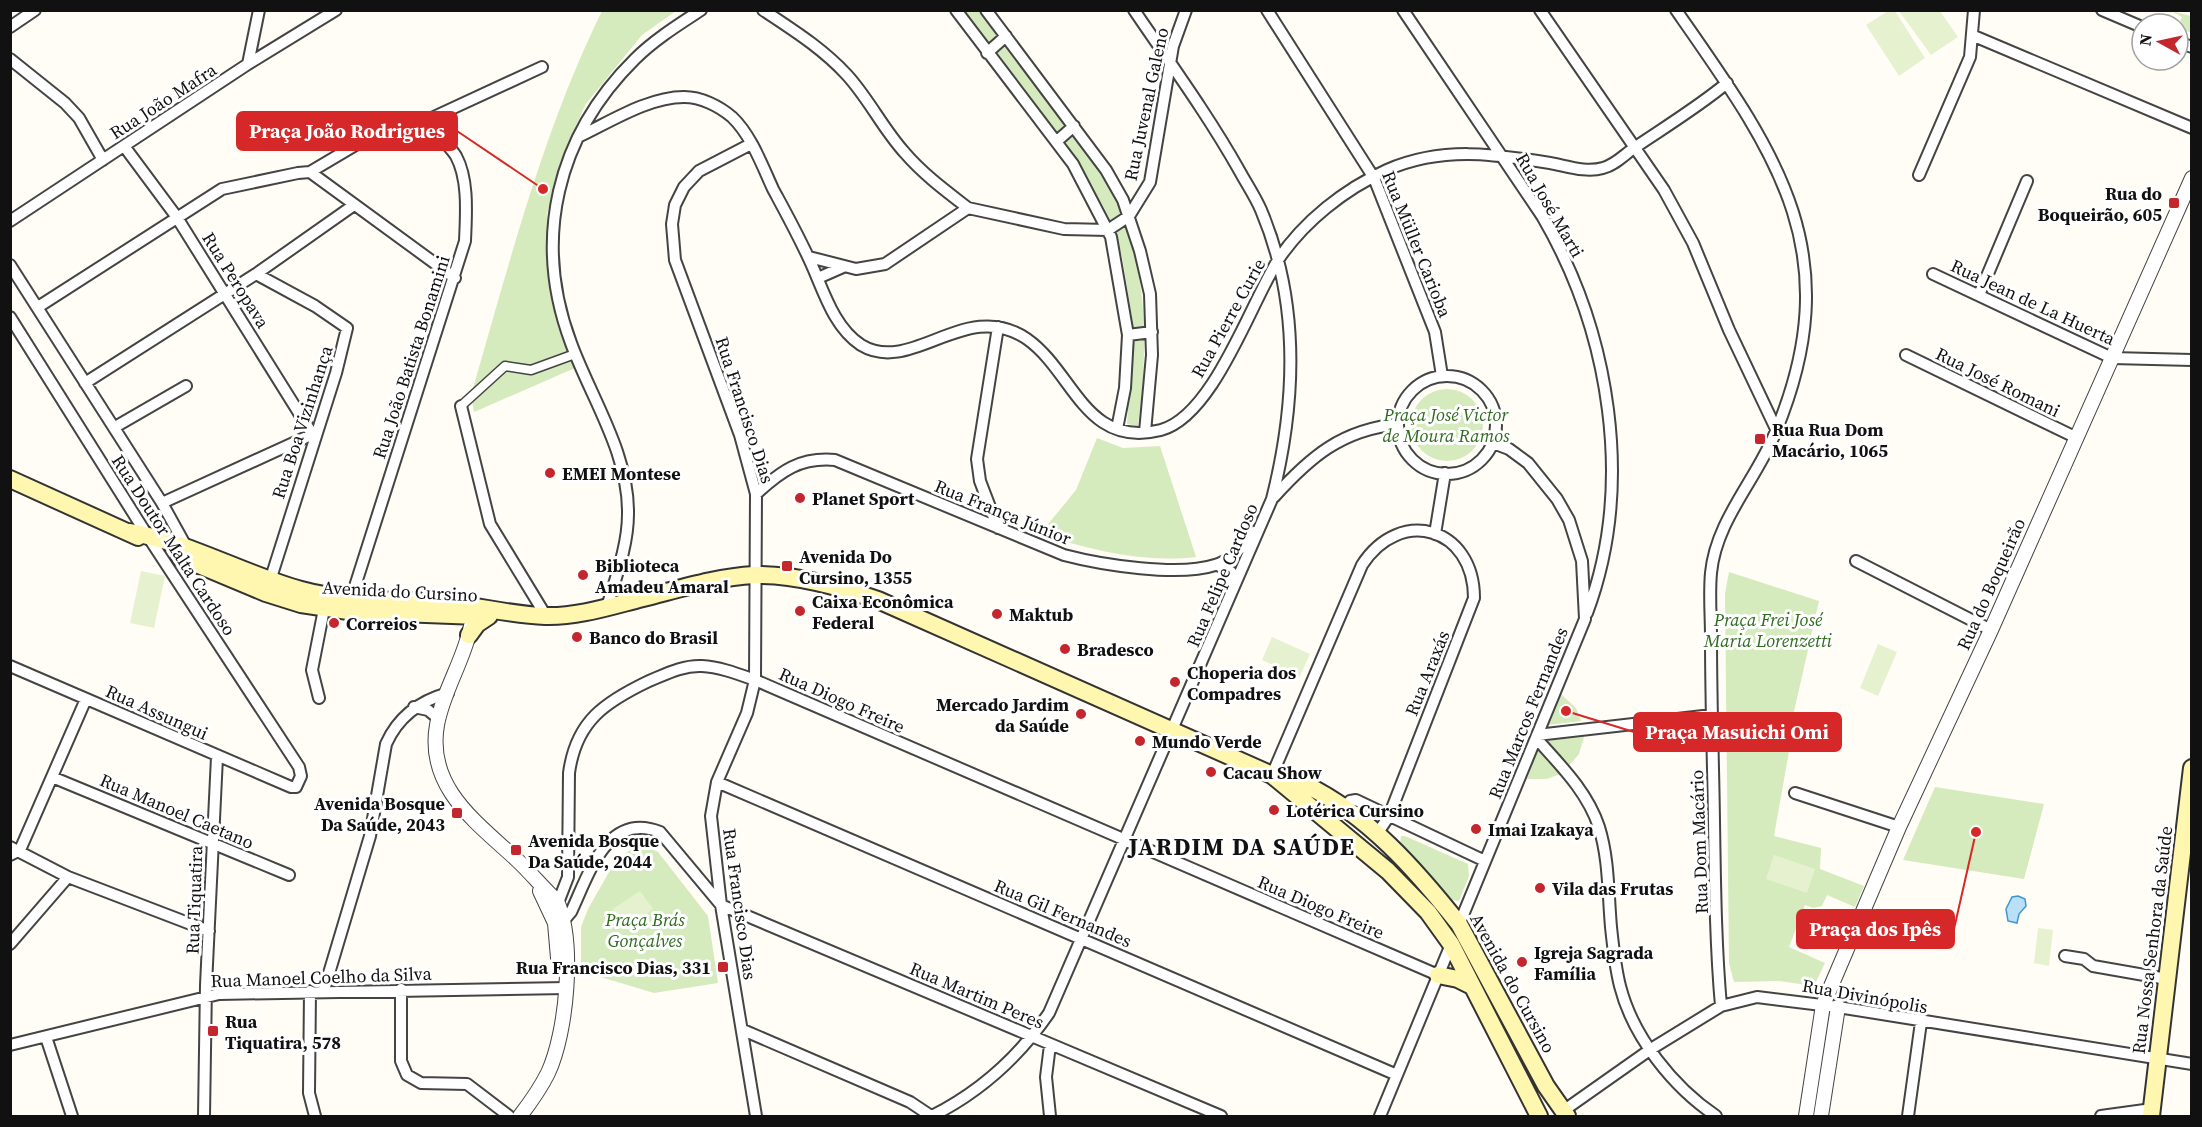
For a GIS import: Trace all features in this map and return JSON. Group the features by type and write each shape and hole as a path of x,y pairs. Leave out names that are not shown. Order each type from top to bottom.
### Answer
{"main road":[{"name":"Avenida do Cursino","path":"10,479 129,532 268,587 301,604 326,601 349,605 498,614 566,615 707,583 755,575 801,579 878,600 1272,775 1279,783 1327,818 1416,898 1451,944 1539,1116"},
{"path":"467,642 481,620 498,614"},
{"name":"Rua Nossa Senhora da Saúde","path":"2151,1113 2189,815 2192,768"},
{"name":"Avenida do Cursino","path":"1272,775 1294,779 1345,806 1377,834 1459,924 1546,1086 1565,1114"},
{"path":"1327,818 1347,824 1367,837 1377,834"},
{"path":"1438,975 1458,979 1472,986"}],"street":[{"path":"10,27 35,10"},
{"path":"248,64 259,10"},
{"name":"Rua João Mafra","path":"10,221 248,64 336,10"},
{"path":"607,607 624,542 628,514 625,486 614,444 575,354 557,293 553,256 554,209 560,182 578,137 593,109 615,80 637,57 701,10"},
{"path":"763,10 808,38 829,57 848,76 905,153 926,175 968,208 1064,229 1108,230"},
{"path":"956,10 1057,141 1094,201 1108,230 1116,257 1128,335 1125,388 1118,429"},
{"path":"986,10 1106,170 1123,200 1150,294 1152,332 1145,432"},
{"name":"Rua Felipe Cardoso","path":"931,1116 992,1078 1033,1036 1049,1013 1233,592 1272,499 1281,465 1287,429 1291,349 1279,259 1255,198 1221,138 1134,10"},
{"name":"Rua Juvenal Galeno","path":"1108,230 1129,216 1150,182 1173,46 1186,10"},
{"name":"Rua Müller Carioba","path":"1267,10 1374,178 1435,332 1442,376"},
{"name":"Rua José Marti","path":"1403,10 1503,156 1557,242 1586,313 1599,357 1607,406 1611,480 1602,556 1585,619"},
{"path":"1540,10 1664,190 1693,243 1729,330 1777,430"},
{"name":"Rua Dom Macário","path":"1676,10 1727,83 1771,154 1793,209 1803,259 1806,305 1805,336 1792,389 1777,430 1760,466 1732,508 1720,538 1711,572 1712,715 1721,1006"},
{"path":"1920,175 1966,71 1974,36 1974,10"},
{"path":"2102,10 2130,22"},
{"path":"987,52 1006,36"},
{"path":"1974,36 2192,128"},
{"path":"10,59 65,103 79,118 103,160"},
{"path":"38,308 176,216 228,185 310,172 364,140 423,122 542,67"},
{"name":"Rua Pierre Curie","path":"808,257 841,326 860,344 868,348 910,349 966,328 998,327 1021,335 1037,346 1095,417 1118,429 1145,432 1172,426 1197,407 1279,259 1302,231 1331,204 1374,178 1406,164 1442,156 1478,152 1596,169 1608,166 1727,83"},
{"path":"578,137 668,99 697,99 729,115 751,144 808,257 843,267 873,268 885,264 968,208"},
{"path":"593,109 603,116 619,119"},
{"name":"Rua João Batista Bonamini","path":"349,605 465,241 464,184 455,155 423,122"},
{"path":"1057,141 1074,126"},
{"name":"Rua Francisco Dias","path":"751,144 699,171 684,187 675,205 672,224 675,260 740,435 756,494 755,680 747,713 717,782 711,816 721,905 756,1116"},
{"name":"Rua Peropava","path":"124,146 176,216 314,435"},
{"path":"310,172 455,278"},
{"name":"Rua do Boqueirão","path":"1806,1116 1823,1005 1899,827 1991,630 2192,178"},
{"path":"1979,295 2027,181"},
{"path":"85,383 256,274 354,205"},
{"name":"Rua Doutor Malta Cardoso","path":"10,265 115,427 162,503 190,555"},
{"path":"818,279 843,267"},
{"name":"Rua Boa Vizinhança","path":"256,274 334,317 347,328 339,364 314,435 268,587"},
{"name":"Rua Jean de La Huerta","path":"1933,274 2112,358 2192,360"},
{"name":"Rua Doutor Malta Cardoso","path":"10,317 151,541 299,767 299,782 296,787 291,787"},
{"path":"998,327 977,453 980,481 998,528"},
{"path":"1128,335 1152,332"},
{"path":"546,616 490,524 461,406 505,366 531,370 575,354"},
{"name":"Rua José Romani","path":"1906,356 2077,438"},
{"path":"1442,376 1468,380 1488,397 1496,422 1492,443 1487,454 1474,466 1458,472 1445,473 1426,469 1412,459 1402,445 1398,424 1401,409 1410,393 1422,383 1442,376"},
{"path":"115,427 186,386"},
{"name":"Rua Felipe Cardoso","path":"1272,499 1299,469 1354,433 1365,428 1398,424"},
{"path":"162,503 314,435"},
{"name":"Rua Marcos Fernandes","path":"1380,1116 1585,619 1582,561 1569,520 1557,499 1528,463 1509,448 1492,443"},
{"name":"Rua França Júnior","path":"756,494 795,464 819,459 835,460 1064,555 1082,560 1183,570 1218,565"},
{"path":"1281,465 1299,469"},
{"path":"1272,775 1362,565 1370,553 1390,536 1422,530 1435,534 1445,473"},
{"path":"966,515 980,508 986,498"},
{"path":"1233,592 1231,572 1218,565 1240,547 1263,520"},
{"name":"Rua Araxás","path":"1377,834 1389,816 1474,598 1473,575 1462,553 1450,542 1435,534"},
{"path":"1856,561 1991,630"},
{"path":"319,699 312,670 326,601"},
{"path":"459,610 460,630 467,642 439,719 435,745 439,770 449,793 468,816 557,902 564,990 555,1054 547,1074 520,1116"},
{"name":"Rua Assungui","path":"10,666 291,787"},
{"name":"Rua Diogo Freire","path":"557,902 566,883 568,868 571,758 582,732 602,708 615,698 681,668 704,666 755,680 1438,975"},
{"path":"324,990 370,836 386,744 392,732 414,707 423,701 448,693"},
{"path":"86,699 52,777 14,851 68,877 209,931"},
{"path":"414,707 428,710 439,719"},
{"path":"1536,736 1712,715"},
{"path":"1536,736 1585,796 1598,824 1606,852 1614,953 1620,986 1631,1015 1651,1050 1674,1081 1716,1116"},
{"name":"Rua Tiquatira","path":"204,1116 212,844 217,757"},
{"name":"Rua Manoel Caetano","path":"52,777 289,875"},
{"name":"Rua Gil Fernandes","path":"717,782 1397,1076"},
{"path":"1795,793 1899,827"},
{"path":"1345,806 1350,801 1356,800 1485,861"},
{"path":"558,920 586,881 610,839 625,830 645,826 664,836 721,905"},
{"path":"568,868 573,877 586,881"},
{"path":"10,944 68,877"},
{"path":"532,878 558,920"},
{"name":"Rua Martim Peres","path":"721,905 1221,1116"},
{"path":"2064,956 2084,959 2093,966 2167,979"},
{"path":"401,989 401,1061 407,1076 421,1083 466,1084 508,1116"},
{"name":"Rua Manoel Coelho da Silva","path":"10,1045 207,996 324,990 564,990"},
{"path":"310,991 309,1094 315,1116"},
{"name":"Rua Divinópolis","path":"1565,1114 1651,1050 1721,1006 1764,997 2192,1064"},
{"path":"1821,1116 1838,1007"},
{"path":"1908,1116 1921,1022"},
{"path":"743,1030 892,1093 931,1116"},
{"path":"46,1037 72,1116"},
{"path":"1050,1045 1046,1077 1050,1116"},
{"path":"2101,1116 2151,1113"}],"green space":[{"path":"602,11 676,11 642,35 585,105 560,164 547,214 548,263 551,293 575,368 474,412 471,395 528,200 562,104"},
{"path":"962,11 978,11 1080,143 1117,202 1128,229 1135,257 1143,312 1143,369 1138,426 1127,424 1133,324 1122,256 1111,221 1079,161"},
{"path":"1888,11 1895,11 1925,58 1899,76 1866,25"},
{"path":"1899,11 1940,11 1958,37 1931,55"},
{"name":"Praça José Victor de Moura Ramos","path":"1440,389 1454,389 1473,399 1483,418 1483,432 1473,451 1454,461 1440,461 1421,451 1411,432 1411,418 1421,399"},
{"path":"1097,438 1123,448 1160,446 1196,557 1136,557 1040,534 1076,490"},
{"path":"141,571 165,576 154,628 130,623"},
{"name":"Praça Frei José Maria Lorenzetti","path":"1729,572 1819,601 1788,738 1791,740 1774,836 1821,848 1820,869 1864,886 1855,907 1827,895 1822,906 1813,908 1805,905 1789,947 1825,963 1814,986 1779,981 1734,982 1729,963 1725,594"},
{"path":"1272,637 1310,654 1299,678 1262,660"},
{"path":"1878,644 1897,652 1878,696 1860,688"},
{"path":"1561,694 1576,708 1581,721 1549,725"},
{"path":"1584,737 1579,754 1567,768 1543,741"},
{"path":"1538,748 1560,774 1547,779 1527,779"},
{"path":"1935,787 2044,804 2024,879 1903,860"},
{"path":"1401,836 1468,864 1469,876 1459,901 1452,900 1400,845"},
{"name":"Praça Brás Gonçalves","path":"636,847 649,848 658,852 708,916 718,983 654,993 581,971 581,927 588,909 617,858"},
{"path":"1774,855 1815,869 1807,893 1766,879"},
{"path":"640,891 653,909 626,928 613,909"},
{"path":"2038,928 2053,930 2049,966 2034,963"}],"water":[{"path":"2018,896 2025,899 2026,906 2019,914 2017,923 2008,921 2006,909 2012,897"}],"place":[{"name":"Praça João Rodrigues","path":"543,189"},
{"name":"Rua do Boqueirão, 605","path":"2174,203"},
{"name":"Rua Rua Dom Macário, 1065","path":"1760,439"},
{"name":"EMEI Montese","path":"550,473"},
{"name":"Planet Sport","path":"800,498"},
{"name":"Avenida Do Cursino, 1355","path":"787,566"},
{"name":"Biblioteca Amadeu Amaral","path":"583,575"},
{"name":"Caixa Econômica Federal","path":"800,611"},
{"name":"Maktub","path":"997,614"},
{"name":"Correios","path":"334,623"},
{"name":"Banco do Brasil","path":"577,637"},
{"name":"Bradesco","path":"1065,649"},
{"name":"Choperia dos Compadres","path":"1175,682"},
{"name":"Praça Masuichi Omi","path":"1566,711"},
{"name":"Mercado Jardim da Saúde","path":"1081,714"},
{"name":"Mundo Verde","path":"1140,741"},
{"name":"Cacau Show","path":"1211,772"},
{"name":"Lotérica Cursino","path":"1274,810"},
{"name":"Avenida Bosque Da Saúde, 2043","path":"457,813"},
{"name":"Imai Izakaya","path":"1476,829"},
{"name":"Praça dos Ipês","path":"1976,832"},
{"name":"Avenida Bosque Da Saúde, 2044","path":"516,850"},
{"name":"Vila das Frutas","path":"1540,888"},
{"name":"Igreja Sagrada Família","path":"1522,962"},
{"name":"Rua Francisco Dias, 331","path":"723,967"},
{"name":"Rua Tiquatira, 578","path":"213,1031"}],"district":[{"name":"JARDIM DA SAÚDE","path":"1242,846"}]}
